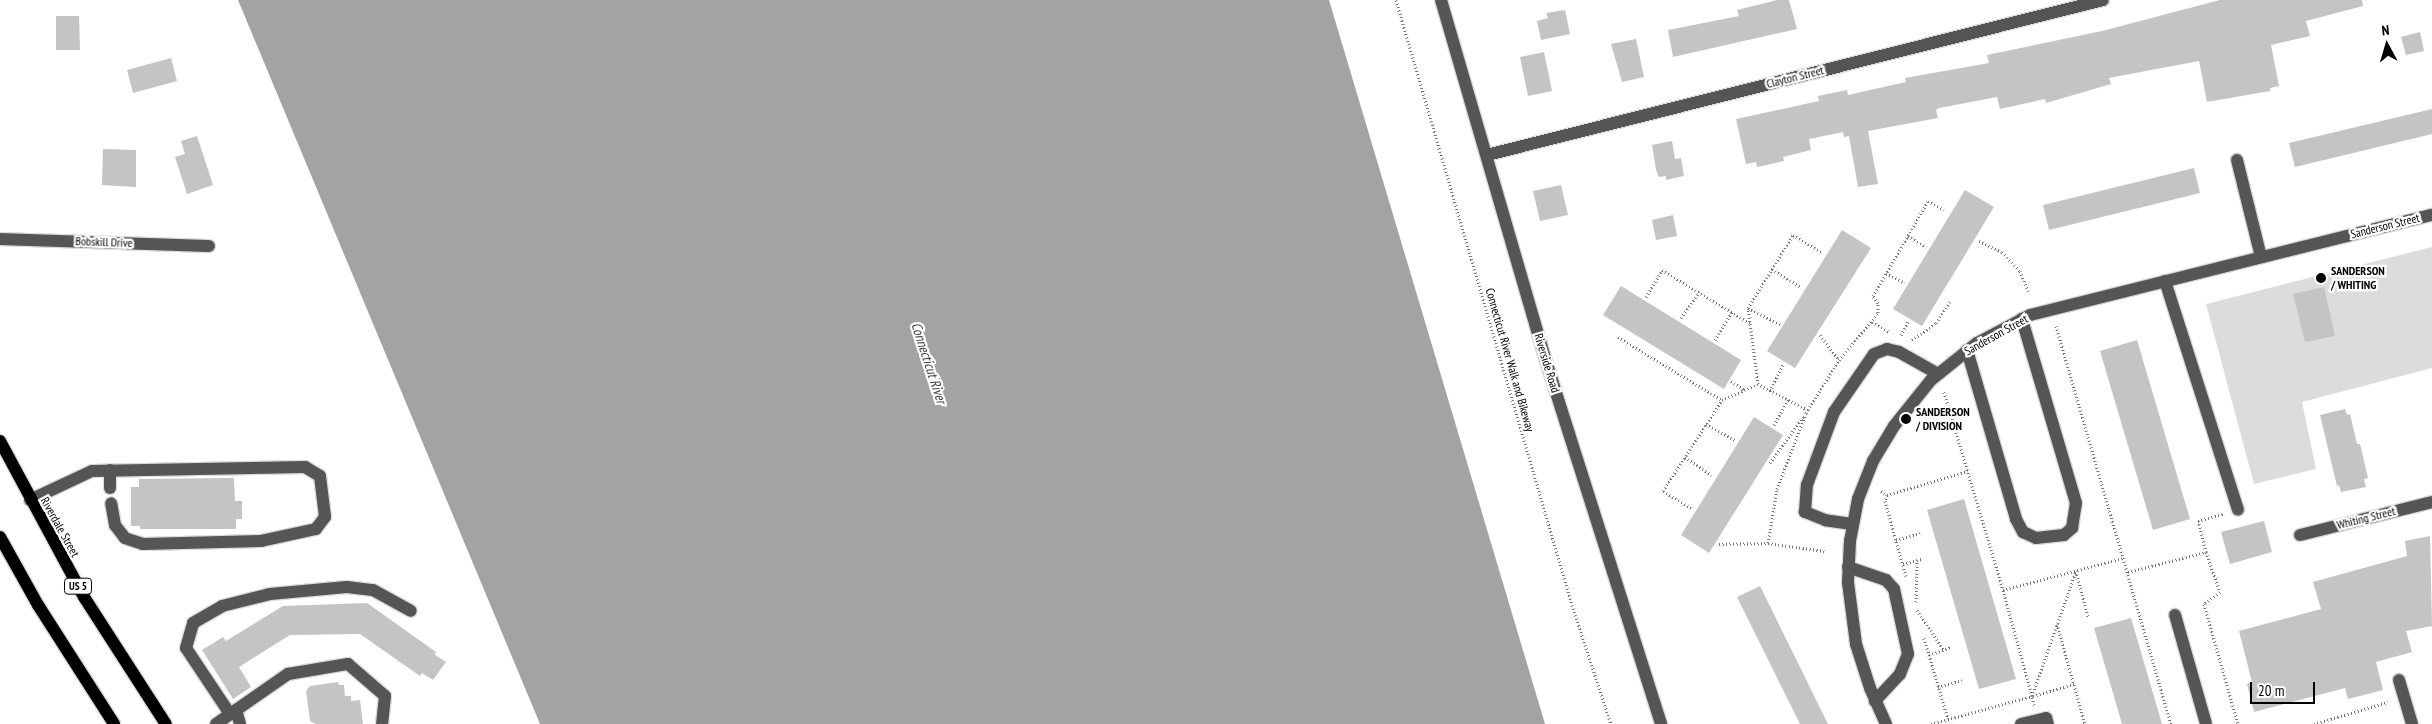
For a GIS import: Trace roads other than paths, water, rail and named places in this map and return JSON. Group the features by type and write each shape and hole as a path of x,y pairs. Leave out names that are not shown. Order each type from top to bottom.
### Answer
{"main road":[{"name":"Riverdale Street","path":"0,441 84,598 166,724"},
{"path":"0,537 43,613 114,724"}],"street":[{"name":"Riverside Road","path":"1441,0 1546,360 1661,724"},
{"name":"Clayton Street","path":"1487,155 2103,0"},
{"path":"2237,160 2261,257"},
{"name":"Sanderson Street","path":"1886,724 1875,701 1856,644 1848,567 1852,524 1865,479 1883,443 1911,402 1938,374 1967,350 2022,319 2050,309 2432,214"},
{"name":"Bobskill Drive","path":"0,239 209,246"},
{"path":"2165,281 2238,510"},
{"path":"1967,350 2016,519 2024,532 2036,538 2064,536 2072,528 2076,503 2022,319"},
{"path":"1852,524 1825,520 1805,512 1807,485 1834,412 1874,354 1887,349 1899,352 1938,374"},
{"path":"30,500 92,471 305,467 320,476 325,518 316,529 261,541 142,544 125,538 115,525 111,503"},
{"path":"110,470 110,488"},
{"name":"Whiting Street","path":"2300,535 2432,502"},
{"path":"1848,567 1886,580 1894,589 1908,654 1900,674 1875,701"},
{"path":"240,724 186,648 193,623 222,606 270,594 347,587 373,590 411,611"},
{"path":"2175,616 2206,724"},
{"path":"216,724 288,674 348,664 385,696 382,724"},
{"path":"2399,680 2412,724"},
{"path":"2021,724 2046,718 2048,724"}],"water":[{"name":"Connecticut River","path":"238,0 1329,0 1545,724 540,724"}],"place":[{"name":"SANDERSON / WHITING","path":"2321,278"},
{"name":"SANDERSON / DIVISION","path":"1906,419"}]}
